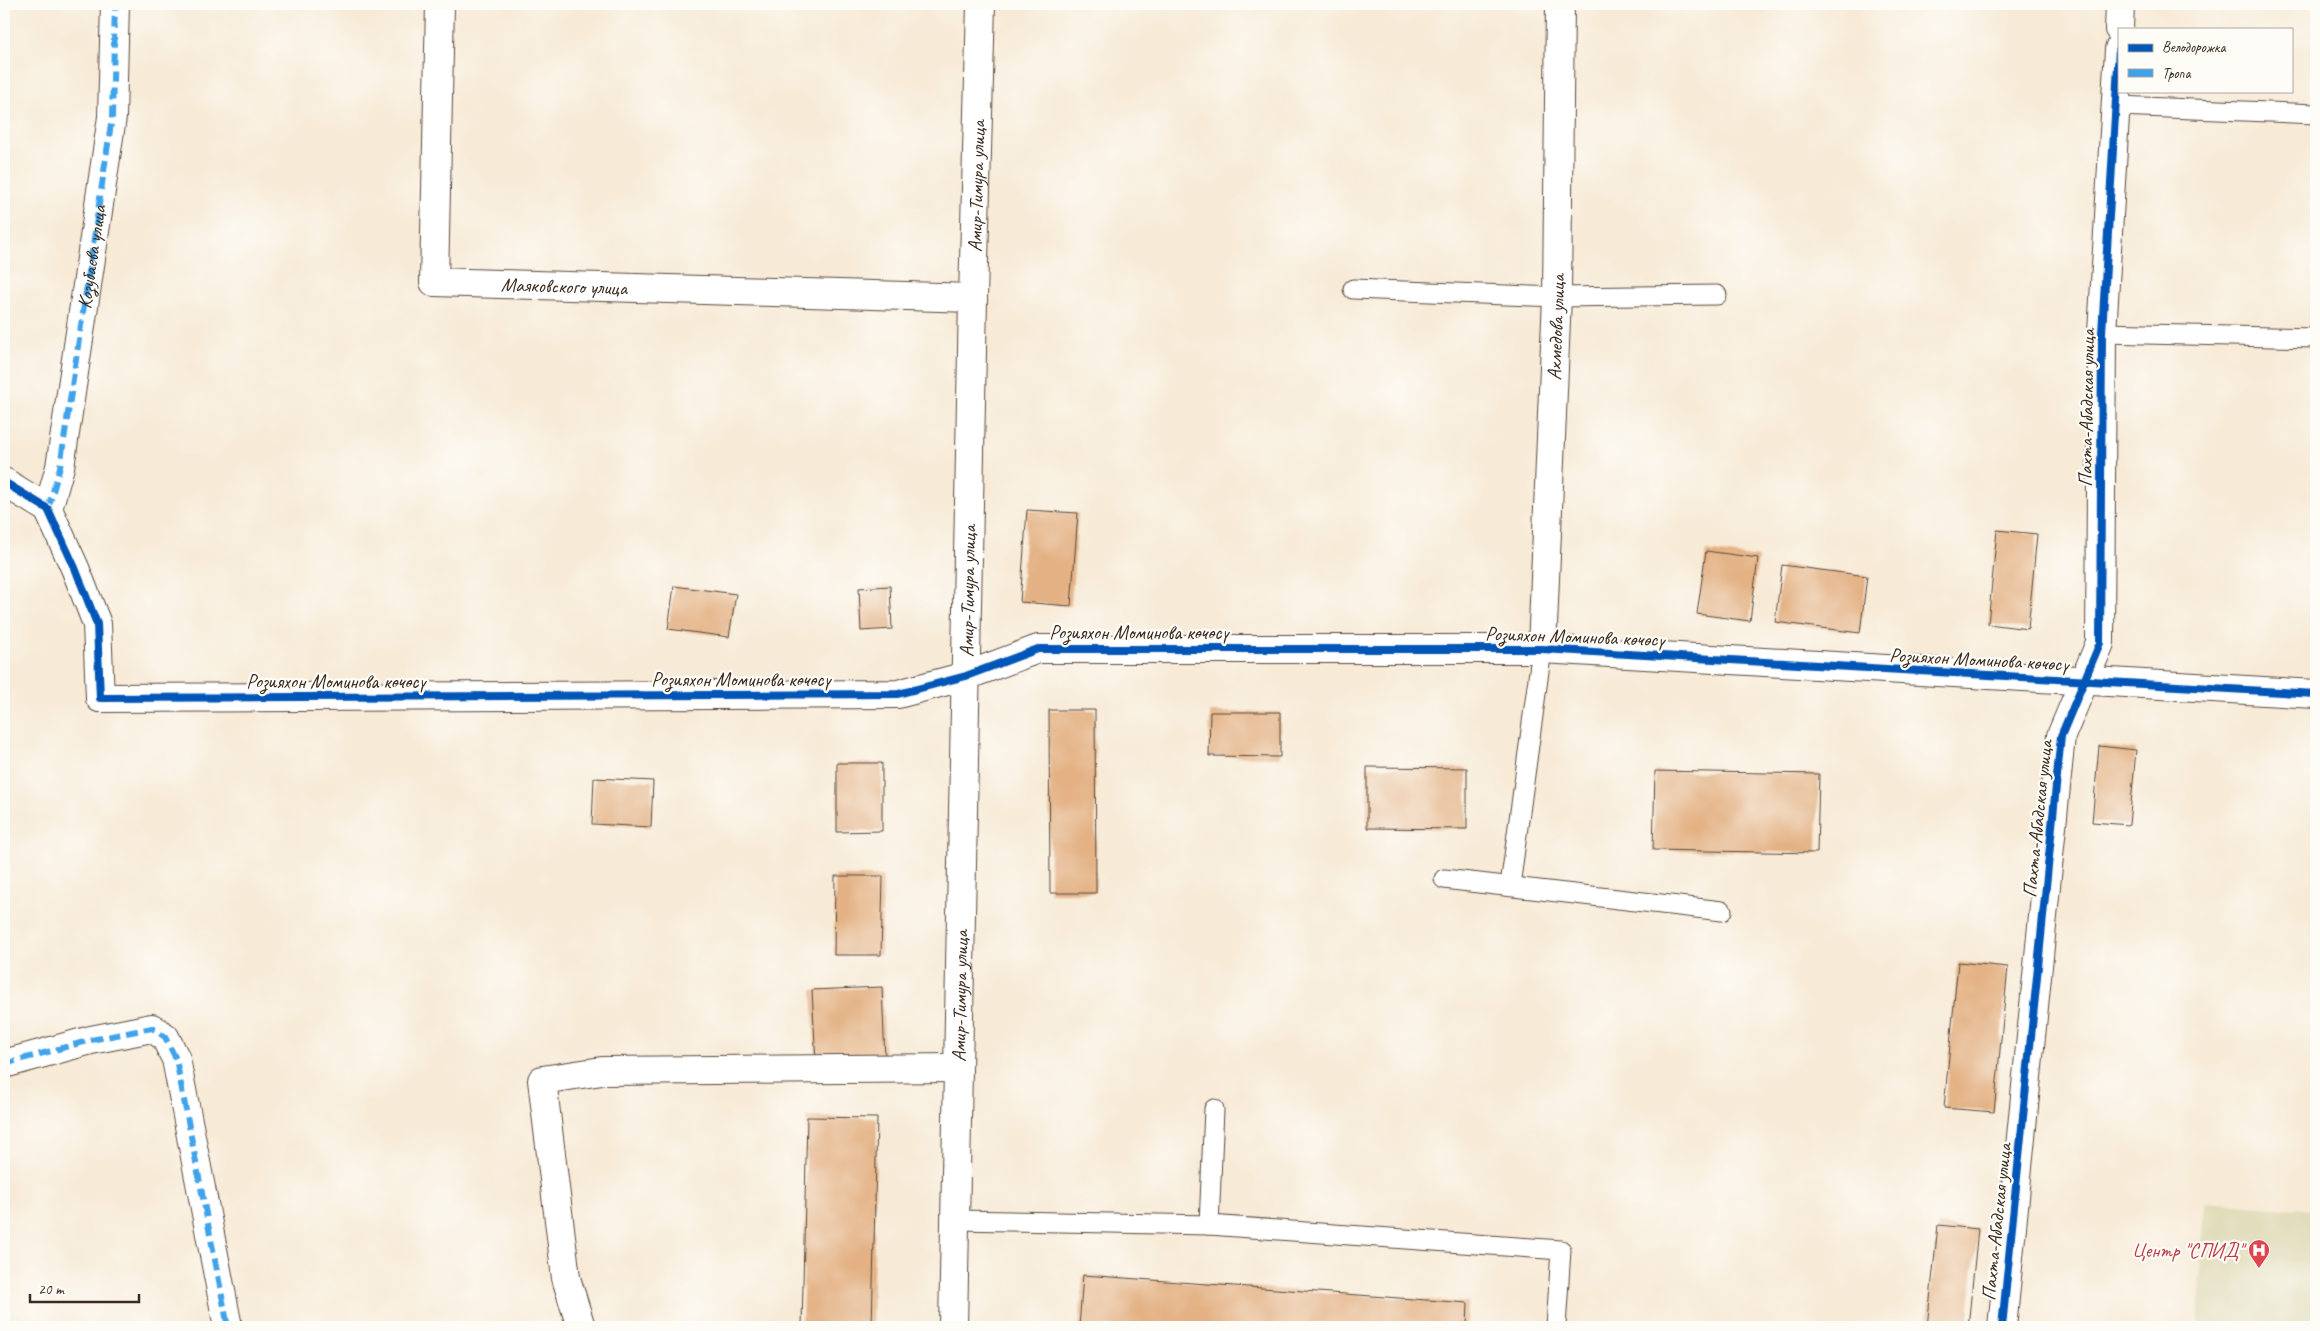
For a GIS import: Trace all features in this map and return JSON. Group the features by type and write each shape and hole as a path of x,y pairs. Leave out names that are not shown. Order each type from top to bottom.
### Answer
{"street":[{"name":"Козубаева улица","path":"48,508 60,467 112,117 115,4"},
{"name":"Маяковского улица","path":"440,4 434,282 973,298"},
{"name":"Амир-Тимура улица","path":"953,1327 973,298 981,4"},
{"name":"Ахмедова улица","path":"1542,649 1557,297 1560,4"},
{"path":"2120,4 2120,28"},
{"name":"Пахта-Абадская улица","path":"2002,1327 2061,736 2100,643 2102,333 2118,78"},
{"path":"4,482 48,508"},
{"name":"Розияхон Моминова көчөсү","path":"48,508 97,624 100,698 898,694 966,676 1038,649 1542,649 2316,694"},
{"path":"4,1064 91,1040 152,1028 165,1037 176,1059 228,1327"},
{"path":"581,1327 566,1278 542,1080 602,1071 958,1068"}],"lane":[{"path":"2117,106 2316,114"},
{"path":"1353,289 1557,297 1717,295"},
{"path":"2102,333 2316,338"},
{"path":"1510,886 1542,649"},
{"path":"1444,879 1722,911"},
{"path":"1209,1225 1214,1109"},
{"path":"955,1220 1209,1225 1561,1250 1556,1327"}],"shaded area":[{"name":"Центр \"СПИД\"","path":"2205,1202 2316,1210 2316,1327 2198,1327"}],"building":[{"path":"1027,510 1078,513 1071,606 1020,602"},
{"path":"1997,530 2037,534 2028,629 1988,624"},
{"path":"1706,551 1758,558 1750,621 1697,614"},
{"path":"1782,565 1867,576 1860,633 1775,622"},
{"path":"674,586 736,594 729,637 668,629"},
{"path":"890,586 892,629 861,631 859,588"},
{"path":"1049,710 1095,710 1096,893 1050,893"},
{"path":"1210,712 1280,712 1280,757 1209,756"},
{"path":"2099,746 2136,750 2129,825 2092,822"},
{"path":"837,763 882,763 882,831 837,832"},
{"path":"1367,767 1467,768 1467,829 1367,828"},
{"path":"1655,771 1819,774 1817,853 1653,850"},
{"path":"594,778 653,781 651,827 592,824"},
{"path":"835,876 883,876 881,955 834,955"},
{"path":"1958,962 2008,967 1994,1112 1944,1108"},
{"path":"882,987 885,1061 816,1063 812,990"},
{"path":"807,1117 877,1118 872,1327 802,1327"},
{"path":"1938,1225 1978,1229 1968,1327 1927,1327"},
{"path":"1083,1275 1468,1303 1467,1327 1079,1327"}],"marked path":[{"path":"48,509 60,467 112,117 115,4"},
{"path":"4,1064 91,1040 152,1028 165,1037 176,1059 228,1327"}],"cycle path":[{"path":"2002,1327 2061,736 2100,643 2102,333 2118,66"},
{"path":"4,482 48,509 75,568 97,624 100,698 898,694 966,676 1038,649 1542,649 2316,694"}],"place":[{"name":"Центр \"СПИД\"","path":"2259,1269"}]}
